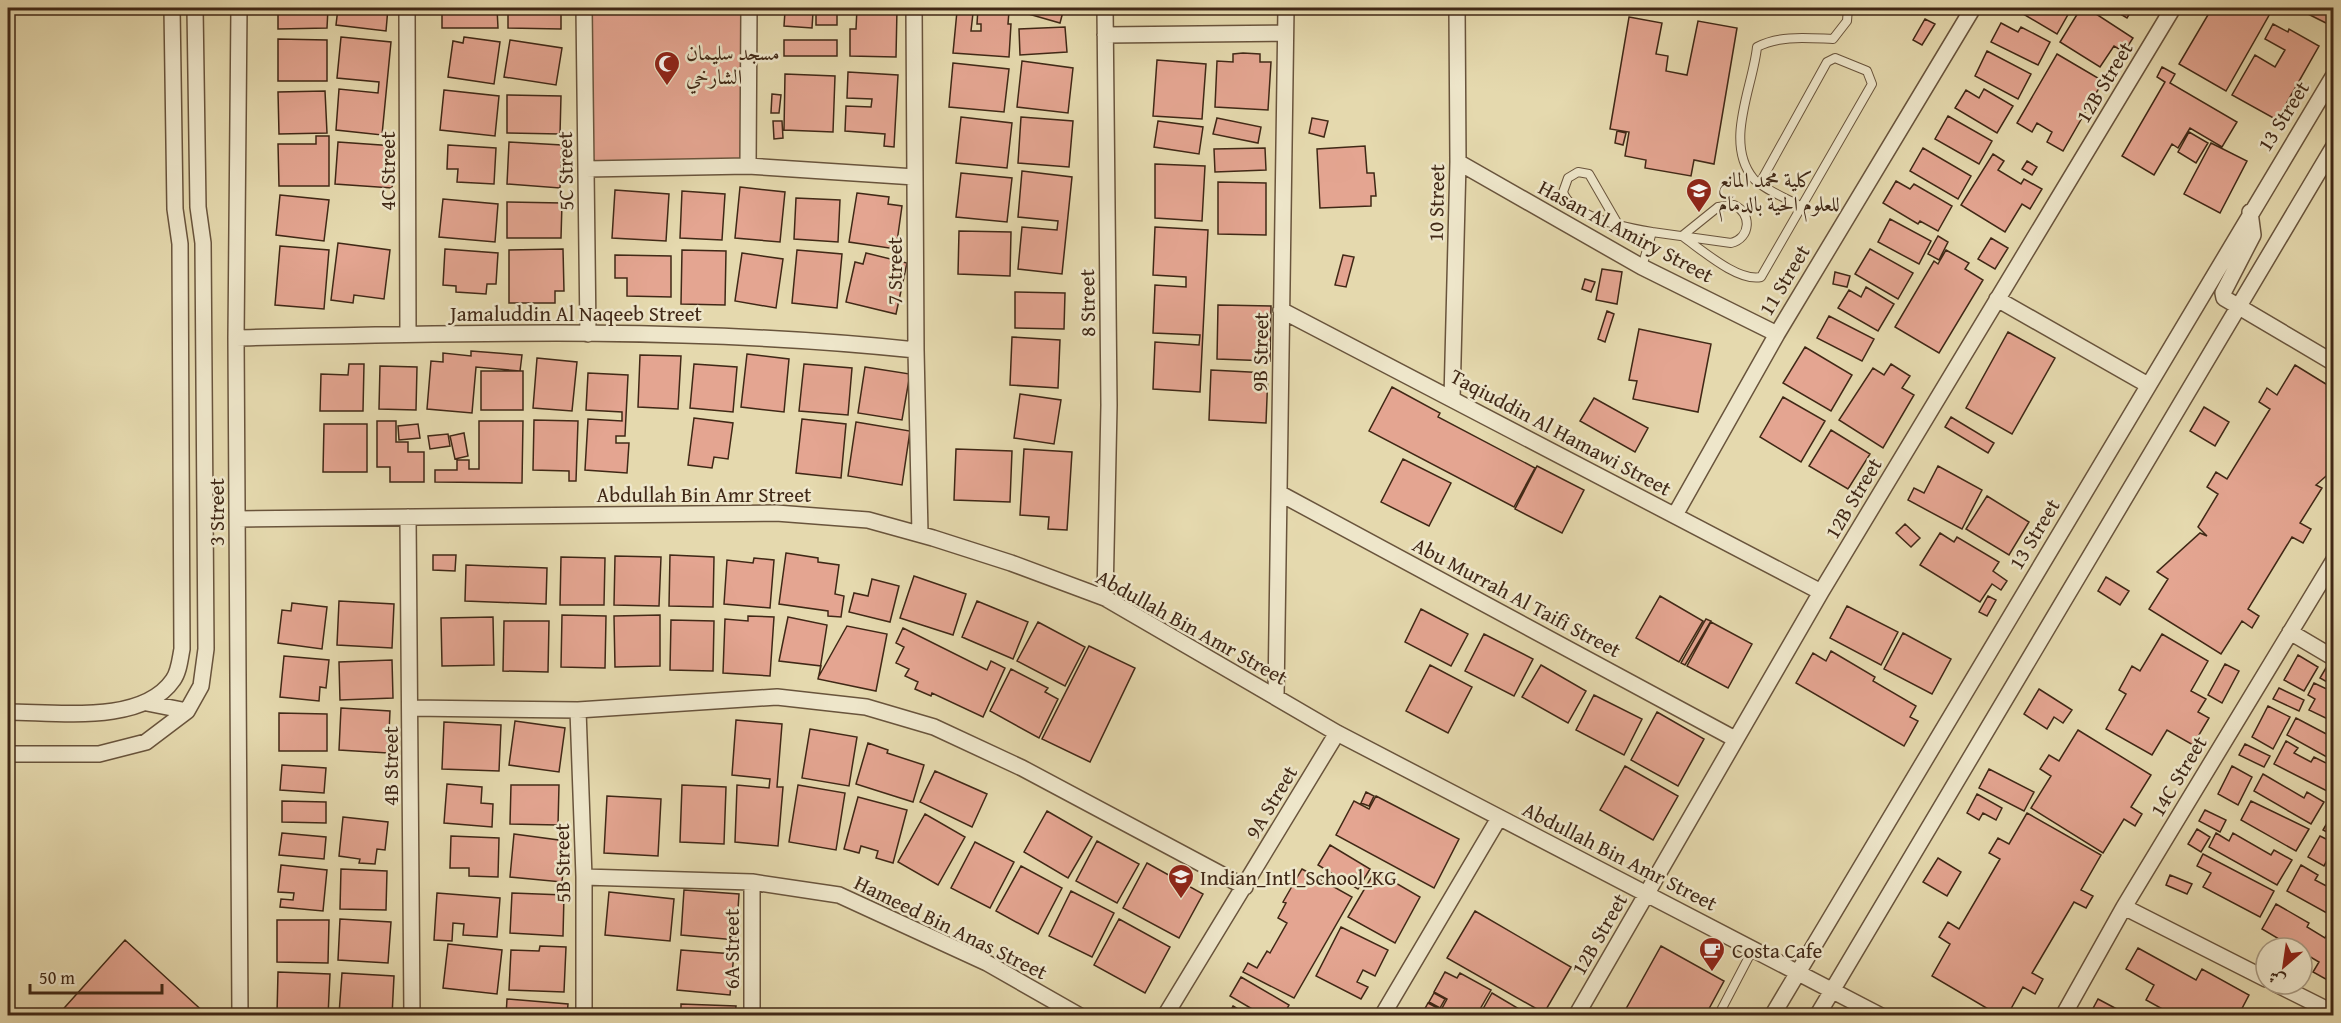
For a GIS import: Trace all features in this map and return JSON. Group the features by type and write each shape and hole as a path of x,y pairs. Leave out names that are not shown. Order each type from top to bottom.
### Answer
{"street":[{"path":"8,712 102,712 147,704 165,691 175,677 182,649 180,244 175,209 172,8"},
{"path":"8,754 99,754 122,750 146,742 187,711 201,686 206,649 203,243 198,207 195,8"},
{"name":"3 Street","path":"239,8 236,338 240,1016"},
{"name":"4C Street","path":"407,8 408,334"},
{"name":"5C Street","path":"585,8 588,334"},
{"path":"748,166 749,8"},
{"name":"7 Street","path":"914,8 916,350 920,534"},
{"name":"8 Street","path":"1105,8 1109,405 1105,598"},
{"name":"9B Street","path":"1276,697 1286,8"},
{"name":"10 Street","path":"1452,399 1458,162 1457,8"},
{"name":"11 Street","path":"1675,516 1776,334 1973,8"},
{"name":"12B Street","path":"1576,1016 1821,592 2173,8"},
{"path":"1106,35 1285,33"},
{"name":"13 Street","path":"1772,1016 2250,212 2334,75"},
{"path":"1817,1016 2334,146"},
{"name":"Hasan Al Amiry Street","path":"1458,162 1642,267 1776,334"},
{"path":"586,169 748,166 915,177"},
{"path":"2250,212 2253,235 2223,293 2228,302 2334,363"},
{"path":"1997,299 2148,385"},
{"name":"Taqiuddin Al Hamawi Street","path":"1281,309 1821,592"},
{"name":"Jamaluddin Al Naqeeb Street","path":"236,338 408,334 688,334 821,340 916,350"},
{"name":"Abu Murrah Al Taifi Street","path":"1279,493 1735,739"},
{"name":"Abdullah Bin Amr Street","path":"237,519 776,513 868,520 920,534 1011,562 1105,598 1337,733 1881,1016"},
{"name":"4B Street","path":"408,517 412,1016"},
{"name":"14C Street","path":"2063,1016 2124,907 2334,560"},
{"path":"2290,632 2334,658"},
{"path":"410,708 578,710 777,697 866,707 934,727 1022,768 1245,887"},
{"path":"147,704 187,711"},
{"name":"5B Street","path":"578,710 584,877 584,1016"},
{"name":"9A Street","path":"1165,1016 1337,733"},
{"path":"1382,1016 1499,818"},
{"name":"Hameed Bin Anas Street","path":"584,877 752,882 839,895 987,963 1080,1016"},
{"name":"6A Street","path":"752,882 752,1016"},
{"path":"2124,907 2254,973"},
{"path":"2300,996 2334,1013"}],"lane":[{"path":"1802,207 1754,179 1744,158 1740,135 1755,68 1757,47 1768,41 1797,38 1833,39 1847,21 1848,8"},
{"path":"1682,236 1740,275 1761,277 1872,84 1870,76 1863,67 1835,58 1827,62 1760,183"},
{"path":"1619,226 1589,174 1578,172 1568,178 1563,192 1571,204 1619,226 1652,232 1682,236 1736,242 1747,227 1747,216 1734,205 1718,207 1682,236"},
{"path":"1642,267 1652,232"},
{"path":"1718,1016 1753,949"}],"building":[{"path":"278,8 328,8 327,28 278,29"},
{"path":"338,8 388,8 386,31 336,25"},
{"path":"442,8 497,8 498,28 442,28"},
{"path":"508,8 561,8 561,29 508,28"},
{"name":"مسجد سليمان الشارخي","path":"584,8 749,8 748,166 586,169"},
{"path":"816,8 837,8 837,25 816,25"},
{"path":"857,8 897,9 896,57 850,56 850,29 856,29"},
{"path":"978,8 1009,11 1008,24 1011,24 1009,57 953,53 957,11 973,13 971,31 981,31 981,24 977,24"},
{"path":"1019,8 1064,8 1060,23 1018,11"},
{"path":"1731,8 1782,8 1781,14"},
{"path":"2013,8 2064,8 2070,11 2057,34"},
{"path":"2081,8 2087,8 2133,38 2124,52 2114,46 2100,67 2060,42"},
{"path":"2110,8 2133,8 2127,18"},
{"path":"2212,8 2268,8 2272,10 2226,91 2179,64"},
{"path":"2296,8 2334,8 2334,24 2332,26"},
{"path":"785,11 813,12 812,28 784,26"},
{"path":"1629,17 1662,23 1656,54 1668,56 1666,71 1687,75 1698,21 1737,28 1714,164 1694,160 1691,176 1645,168 1646,160 1625,156 1629,132 1610,129"},
{"path":"1925,19 1935,24 1922,45 1913,40"},
{"path":"2001,23 2018,32 2021,27 2050,42 2038,65 1991,42"},
{"path":"2273,24 2288,32 2289,29 2319,46 2277,120 2232,95 2255,55 2275,67 2285,50 2265,39"},
{"path":"1065,27 1067,52 1020,55 1019,29"},
{"path":"341,37 391,42 382,135 336,130 339,89 378,93 379,82 337,78"},
{"path":"464,37 500,42 494,84 448,77 453,41 463,43"},
{"path":"278,39 327,40 327,81 278,81"},
{"path":"510,40 562,48 556,85 504,77"},
{"path":"784,40 837,40 837,56 784,56"},
{"path":"1987,51 2031,74 2018,99 1975,76"},
{"path":"1233,54 1260,54 1260,62 1271,62 1268,110 1215,107 1217,61 1233,62"},
{"path":"2057,54 2103,81 2063,151 2047,142 2052,132 2037,123 2032,132 2017,123"},
{"path":"1157,60 1206,64 1202,119 1153,116"},
{"path":"1022,61 1073,68 1068,113 1017,107"},
{"path":"953,63 1009,69 1004,112 949,107"},
{"path":"2162,67 2175,74 2170,83 2237,122 2222,147 2190,128 2178,148 2172,144 2154,175 2122,156 2165,82 2157,77"},
{"path":"848,72 898,75 894,147 884,146 885,134 845,131 846,106 871,107 872,99 847,98"},
{"path":"785,74 835,76 833,132 784,130"},
{"path":"1984,89 2013,106 1997,133 1955,108 1966,90 1979,98"},
{"path":"444,90 499,96 495,136 440,130"},
{"path":"325,91 327,133 279,134 278,92"},
{"path":"772,94 781,95 779,113 771,113"},
{"path":"507,95 561,96 560,134 507,133"},
{"path":"1948,116 1992,141 1979,164 1935,139"},
{"path":"961,117 1012,123 1007,168 956,163"},
{"path":"1021,117 1073,121 1069,167 1018,163"},
{"path":"1217,118 1261,127 1258,143 1213,134"},
{"path":"1312,118 1328,121 1324,137 1309,133"},
{"path":"773,121 782,121 783,138 774,139"},
{"path":"1158,121 1203,127 1199,154 1154,147"},
{"path":"1617,131 1626,133 1623,145 1615,143"},
{"path":"2189,132 2208,143 2196,163 2178,152"},
{"path":"316,136 329,136 329,186 279,186 278,144 316,144"},
{"path":"338,142 395,146 392,188 335,184"},
{"path":"509,142 562,145 560,188 507,184"},
{"path":"2211,143 2247,161 2220,213 2184,194"},
{"path":"448,145 496,148 494,184 457,182 458,169 447,169"},
{"path":"1365,146 1367,173 1374,173 1376,196 1371,196 1371,206 1320,208 1317,149"},
{"path":"1265,148 1266,170 1215,172 1214,149"},
{"path":"1923,148 1971,176 1958,199 1910,171"},
{"path":"1993,154 2004,161 1998,170 2021,184 2024,179 2042,189 2030,209 2022,204 2005,232 1961,205"},
{"path":"2027,161 2037,167 2032,175 2022,169"},
{"path":"1155,164 1205,166 1202,221 1155,218"},
{"path":"1022,171 1072,177 1062,274 1018,269 1022,227 1057,230 1058,221 1018,217"},
{"path":"961,173 1012,178 1007,222 956,217"},
{"path":"1896,181 1910,189 1914,184 1952,206 1938,231 1920,221 1918,224 1883,203"},
{"path":"1218,182 1266,183 1266,235 1218,234"},
{"path":"740,187 785,192 780,242 735,238"},
{"path":"615,190 669,194 666,241 612,238"},
{"path":"682,191 725,194 722,240 680,238"},
{"path":"857,193 889,197 888,204 902,206 896,249 849,242"},
{"path":"280,195 329,200 324,241 276,235"},
{"path":"796,198 840,200 838,242 794,239"},
{"path":"443,199 498,204 495,242 439,237"},
{"path":"507,202 562,203 561,238 507,238"},
{"path":"1890,219 1931,241 1919,264 1878,242"},
{"path":"1155,227 1208,230 1200,392 1153,389 1155,342 1199,345 1200,335 1153,333 1155,285 1186,287 1186,277 1153,275"},
{"path":"959,231 1011,232 1010,276 958,274"},
{"path":"1938,236 1948,242 1939,260 1928,254"},
{"path":"1991,238 2008,248 1995,269 1978,259"},
{"path":"338,243 390,250 384,299 354,295 353,303 331,300"},
{"path":"280,246 329,250 324,309 275,305"},
{"path":"445,249 498,253 496,284 487,284 486,294 456,292 456,286 443,285"},
{"path":"563,249 564,291 555,291 555,303 509,303 509,250"},
{"path":"1870,249 1913,273 1898,299 1855,274"},
{"path":"682,250 726,251 725,305 681,304"},
{"path":"797,250 842,254 837,308 792,303"},
{"path":"1946,250 1969,263 1965,269 1983,280 1939,353 1895,327 1934,261 1938,264"},
{"path":"742,253 783,259 776,308 735,301"},
{"path":"866,253 907,263 896,314 846,302 855,262 863,264"},
{"path":"615,255 671,256 671,297 627,296 627,278 615,278"},
{"path":"1343,255 1354,257 1346,287 1335,285"},
{"path":"1602,269 1622,272 1617,304 1596,300"},
{"path":"1835,272 1850,276 1847,287 1833,284"},
{"path":"1585,279 1595,282 1591,292 1582,289"},
{"path":"1866,287 1894,304 1878,331 1838,308 1849,290 1861,297"},
{"path":"1015,292 1065,293 1064,329 1015,328"},
{"path":"1218,305 1271,306 1270,361 1217,359"},
{"path":"1607,311 1614,314 1605,342 1598,339"},
{"path":"1829,316 1874,339 1862,361 1817,338"},
{"path":"1639,329 1711,344 1698,412 1633,399 1637,381 1629,380"},
{"path":"2008,332 2055,358 2012,434 1966,408"},
{"path":"1012,337 1060,340 1058,388 1010,385"},
{"path":"1805,347 1852,375 1831,411 1783,383"},
{"path":"471,351 522,355 520,371 476,367 472,413 427,409 431,361 443,362 443,353 471,356"},
{"path":"747,354 789,359 784,412 741,407"},
{"path":"640,355 681,356 678,409 638,407"},
{"path":"537,358 577,362 572,411 533,408"},
{"path":"349,364 364,364 363,411 320,411 321,374 348,375"},
{"path":"694,364 737,367 733,412 690,408"},
{"path":"804,364 852,368 848,415 799,411"},
{"path":"1891,364 1910,376 1902,388 1914,395 1883,448 1839,420 1873,368 1884,375"},
{"path":"2295,365 2334,389 2334,469 2316,485 2322,488 2300,523 2311,529 2303,543 2292,537 2248,609 2259,616 2252,628 2242,621 2221,654 2149,609 2168,579 2157,572 2200,533 2207,536 2198,527 2218,494 2207,487 2216,472 2227,479 2270,409 2259,402 2267,388 2277,395"},
{"path":"380,366 417,367 416,410 379,409"},
{"path":"865,367 910,374 902,420 858,413"},
{"path":"1211,370 1268,373 1266,423 1209,420"},
{"path":"481,371 523,371 523,410 481,410"},
{"path":"588,373 628,375 625,436 616,436 616,443 629,443 627,473 585,470 588,419 622,421 622,412 586,410"},
{"path":"1392,387 1440,413 1438,417 1535,468 1514,507 1369,431"},
{"path":"1020,394 1061,400 1054,444 1014,438"},
{"path":"1783,397 1825,421 1801,462 1760,437"},
{"path":"1594,398 1648,428 1635,452 1580,421"},
{"path":"2204,407 2229,422 2215,446 2190,431"},
{"path":"1951,417 1994,443 1988,453 1945,427"},
{"path":"694,418 733,423 728,459 714,457 712,468 688,465"},
{"path":"802,419 846,424 841,478 796,473"},
{"path":"534,420 578,421 576,481 569,481 569,471 533,470"},
{"path":"377,421 396,421 396,442 408,442 408,452 424,452 424,482 390,482 390,467 377,467"},
{"path":"479,421 523,421 522,483 435,482 435,470 457,470 457,460 469,460 469,469 479,469"},
{"path":"856,422 910,431 902,485 848,476"},
{"path":"324,424 367,424 367,472 323,472"},
{"path":"418,424 420,438 399,440 398,426"},
{"path":"1831,430 1870,454 1848,489 1809,466"},
{"path":"464,433 468,456 455,459 450,436"},
{"path":"448,434 450,446 430,449 428,436"},
{"path":"956,449 1012,451 1010,502 954,500"},
{"path":"1024,449 1072,452 1067,530 1048,529 1049,517 1020,515"},
{"path":"1403,459 1451,483 1429,526 1381,502"},
{"path":"1537,466 1584,490 1562,533 1515,509"},
{"path":"1938,466 1982,490 1962,529 1908,500 1914,488 1924,493"},
{"path":"1987,496 2029,522 2009,555 1966,529"},
{"path":"1905,524 1920,538 1911,547 1896,533"},
{"path":"1940,533 1954,542 1957,537 1999,562 1993,571 2007,581 2001,590 1992,584 1980,602 1920,565"},
{"path":"786,553 818,558 818,562 839,565 835,594 844,596 841,617 828,616 828,611 779,604"},
{"path":"433,555 456,555 455,571 433,570"},
{"path":"670,555 714,557 713,607 669,606"},
{"path":"615,556 661,557 659,606 614,605"},
{"path":"561,557 605,558 604,605 560,605"},
{"path":"754,558 774,560 770,608 724,604 727,560 753,563"},
{"path":"466,565 547,568 546,604 465,601"},
{"path":"914,576 966,594 953,635 900,618"},
{"path":"2106,577 2129,591 2120,605 2098,591"},
{"path":"872,579 899,586 890,622 849,612 854,593 868,596"},
{"path":"1660,596 1703,621 1679,662 1636,638"},
{"path":"1988,596 1996,600 1987,616 1979,612"},
{"path":"339,601 394,604 392,648 337,645"},
{"path":"977,601 1028,622 1013,659 962,637"},
{"path":"292,603 327,607 322,649 278,643 282,610 291,611"},
{"path":"1847,606 1898,632 1881,665 1830,638"},
{"path":"1421,609 1468,634 1451,666 1405,642"},
{"path":"562,615 606,616 605,668 561,667"},
{"path":"660,615 660,666 615,667 614,616"},
{"path":"748,616 774,617 770,676 723,673 725,619 748,621"},
{"path":"493,617 494,665 442,666 441,618"},
{"path":"788,617 827,625 821,666 779,661"},
{"path":"1706,619 1711,621 1685,665 1681,663"},
{"path":"671,620 714,621 713,671 670,670"},
{"path":"504,621 549,621 548,672 503,671"},
{"path":"1038,622 1085,647 1065,686 1017,661"},
{"path":"1711,622 1752,644 1728,688 1687,666"},
{"path":"847,626 887,634 876,691 818,679 820,672 819,676"},
{"path":"903,628 987,670 991,661 1005,668 983,717 932,693 931,696 915,689 918,682 905,676 909,669 896,663 904,647 896,643"},
{"path":"1903,633 1951,659 1932,694 1884,669"},
{"path":"1484,634 1533,659 1514,696 1465,671"},
{"path":"2162,634 2208,661 2191,691 2206,699 2198,712 2209,718 2193,745 2167,730 2152,755 2106,729 2126,694 2119,690 2132,666 2140,671"},
{"path":"1089,646 1135,668 1090,762 1042,739"},
{"path":"1831,651 1875,677 1873,681 1916,706 1910,717 1918,721 1904,746 1796,683 1813,653 1826,661"},
{"path":"2298,655 2318,667 2304,691 2284,680"},
{"path":"284,656 329,660 326,688 320,687 319,701 280,697"},
{"path":"392,660 393,698 340,700 339,662"},
{"path":"2330,661 2334,663 2334,686 2320,678"},
{"path":"2225,664 2239,671 2222,703 2208,695"},
{"path":"1430,665 1472,687 1448,733 1406,711"},
{"path":"1541,665 1586,691 1568,723 1522,697"},
{"path":"1011,669 1048,688 1045,692 1058,699 1039,738 990,711"},
{"path":"2314,683 2331,691 2328,697 2334,700 2334,722 2309,710 2315,699 2308,695"},
{"path":"2279,688 2304,700 2299,711 2273,699"},
{"path":"2039,689 2072,710 2063,723 2054,717 2047,729 2024,714"},
{"path":"1594,695 1642,719 1624,755 1576,730"},
{"path":"2268,706 2290,717 2273,749 2252,737"},
{"path":"341,708 390,711 388,753 339,750"},
{"path":"1657,712 1704,739 1678,786 1631,760"},
{"path":"279,713 327,714 327,751 279,751"},
{"path":"2296,718 2334,738 2334,761 2287,735"},
{"path":"736,720 782,724 777,787 783,787 778,846 735,842 737,785 769,788 770,779 732,775"},
{"path":"515,721 565,728 559,772 509,765"},
{"path":"444,722 501,725 499,771 442,769"},
{"path":"810,729 857,737 849,786 802,778"},
{"path":"2078,730 2151,775 2131,807 2142,814 2135,826 2124,819 2103,853 2031,808 2051,776 2040,769 2049,755 2059,761"},
{"path":"2286,741 2298,748 2294,753 2311,762 2314,757 2334,767 2334,788 2331,793 2274,764"},
{"path":"868,743 888,750 887,753 924,765 913,802 856,784"},
{"path":"2245,744 2270,756 2264,767 2239,755"},
{"path":"282,765 326,768 324,793 280,790"},
{"path":"1625,766 1678,796 1653,840 1600,810"},
{"path":"2232,766 2252,777 2238,805 2218,794"},
{"path":"1989,769 2034,792 2024,811 1979,788"},
{"path":"935,771 987,794 972,827 920,802"},
{"path":"2263,774 2304,798 2307,792 2324,802 2311,824 2254,791"},
{"path":"447,784 482,787 481,803 493,804 492,827 444,823"},
{"path":"511,785 559,785 558,825 510,824"},
{"path":"682,785 726,787 724,844 680,842"},
{"path":"798,785 845,793 836,850 789,842"},
{"path":"1366,792 1374,796 1369,806 1361,803"},
{"path":"1977,794 2002,808 1996,820 1983,813 1979,820 1967,813"},
{"path":"607,796 661,799 658,856 604,853"},
{"path":"1376,796 1459,839 1434,888 1336,835 1354,801 1369,809"},
{"path":"858,797 907,810 893,863 876,858 878,851 861,846 859,853 844,849"},
{"path":"282,801 326,802 326,823 282,822"},
{"path":"2251,801 2309,829 2296,851 2241,820"},
{"path":"2205,810 2226,820 2220,832 2199,821"},
{"path":"1047,811 1092,837 1068,878 1024,852"},
{"path":"2334,811 2334,836 2323,830"},
{"path":"2027,813 2101,855 2081,890 2093,896 2086,908 2074,902 2032,973 2043,979 2035,994 2023,987 2007,1016 2000,1016 1932,976 1950,944 1939,937 1948,922 1959,929 2000,859 1989,853 1998,838 2009,844"},
{"path":"925,814 965,837 938,885 898,862"},
{"path":"343,817 388,822 385,850 377,849 375,864 359,863 360,859 339,856"},
{"path":"2197,829 2210,837 2201,852 2188,844"},
{"path":"282,833 326,837 324,859 279,855"},
{"path":"2216,833 2229,841 2233,833 2271,855 2274,850 2292,860 2277,885 2209,847"},
{"path":"514,834 566,841 562,882 510,877"},
{"path":"451,836 499,838 498,877 469,876 469,868 450,868"},
{"path":"2320,836 2334,843 2334,863 2327,860 2324,866 2308,857"},
{"path":"1097,841 1139,864 1117,903 1076,881"},
{"path":"975,842 1014,862 990,908 951,888"},
{"path":"1330,845 1370,869 1358,889 1318,865"},
{"path":"2203,854 2274,891 2260,917 2203,887 2211,873 2197,866"},
{"path":"1938,858 1961,872 1947,896 1923,882"},
{"path":"1147,863 1203,894 1179,938 1123,908"},
{"path":"281,865 327,870 323,911 280,907 281,899 293,900 294,893 278,892"},
{"path":"2301,865 2318,875 2315,880 2334,890 2334,917 2287,891"},
{"path":"1021,866 1062,888 1038,934 996,911"},
{"path":"341,869 387,871 386,910 340,909"},
{"path":"1302,869 1352,897 1294,998 1243,972 1248,963 1257,968 1267,951 1270,953 1287,923 1278,918 1286,903 1283,902"},
{"path":"1375,871 1420,897 1395,943 1348,917"},
{"path":"2170,875 2192,884 2187,894 2166,885"},
{"path":"684,890 739,894 736,940 681,935"},
{"path":"1071,891 1114,913 1092,957 1049,936"},
{"path":"609,892 674,899 670,941 605,935"},
{"path":"437,893 500,898 497,937 463,935 464,924 453,923 452,941 434,940"},
{"path":"512,893 564,895 563,936 510,933"},
{"path":"2276,904 2309,923 2307,927 2325,938 2328,932 2334,935 2334,977 2331,982 2314,973 2319,962 2314,959 2314,936 2274,936 2262,929"},
{"path":"1475,911 1571,967 1544,1013 1447,958"},
{"path":"340,919 391,922 388,963 338,960"},
{"path":"1119,919 1170,947 1145,993 1094,965"},
{"path":"277,920 329,920 328,963 277,962"},
{"path":"1341,927 1388,950 1375,976 1363,970 1357,982 1368,987 1361,999 1316,976"},
{"path":"125,940 207,1015 207,1016 57,1016"},
{"path":"448,944 502,950 497,994 443,988"},
{"path":"540,946 566,947 564,992 509,990 511,950 539,951"},
{"path":"1661,946 1724,981 1705,1016 1622,1016"},
{"path":"2138,948 2196,980 2202,969 2249,995 2238,1016 2175,1016 2146,1000 2154,985 2126,969"},
{"path":"681,950 734,954 730,995 677,990"},
{"path":"278,972 330,974 328,1016 277,1014"},
{"path":"1445,972 1457,978 1460,973 1491,990 1476,1016 1422,1014 1428,1003 1441,1010 1447,999 1434,992"},
{"path":"342,973 394,976 392,1016 339,1014"},
{"path":"1241,977 1289,1005 1283,1016 1264,1016 1230,996"},
{"path":"1434,993 1445,999 1440,1008 1429,1002"},
{"path":"1492,993 1531,1016 1479,1016"},
{"path":"507,999 568,1004 567,1016 506,1016"},
{"path":"2098,999 2130,1016 2089,1016"},
{"path":"681,1004 736,1006 735,1016 681,1016"},
{"path":"1233,1006 1249,1016 1228,1016"}],"place":[{"name":"مسجد سليمان الشارخي","path":"667,87"},
{"name":"كلية محمد المانع للعلوم الحية بالدمام","path":"1699,214"},
{"name":"Indian_Intl_School_KG","path":"1181,900"},
{"name":"Costa Cafe","path":"1712,973"}]}
